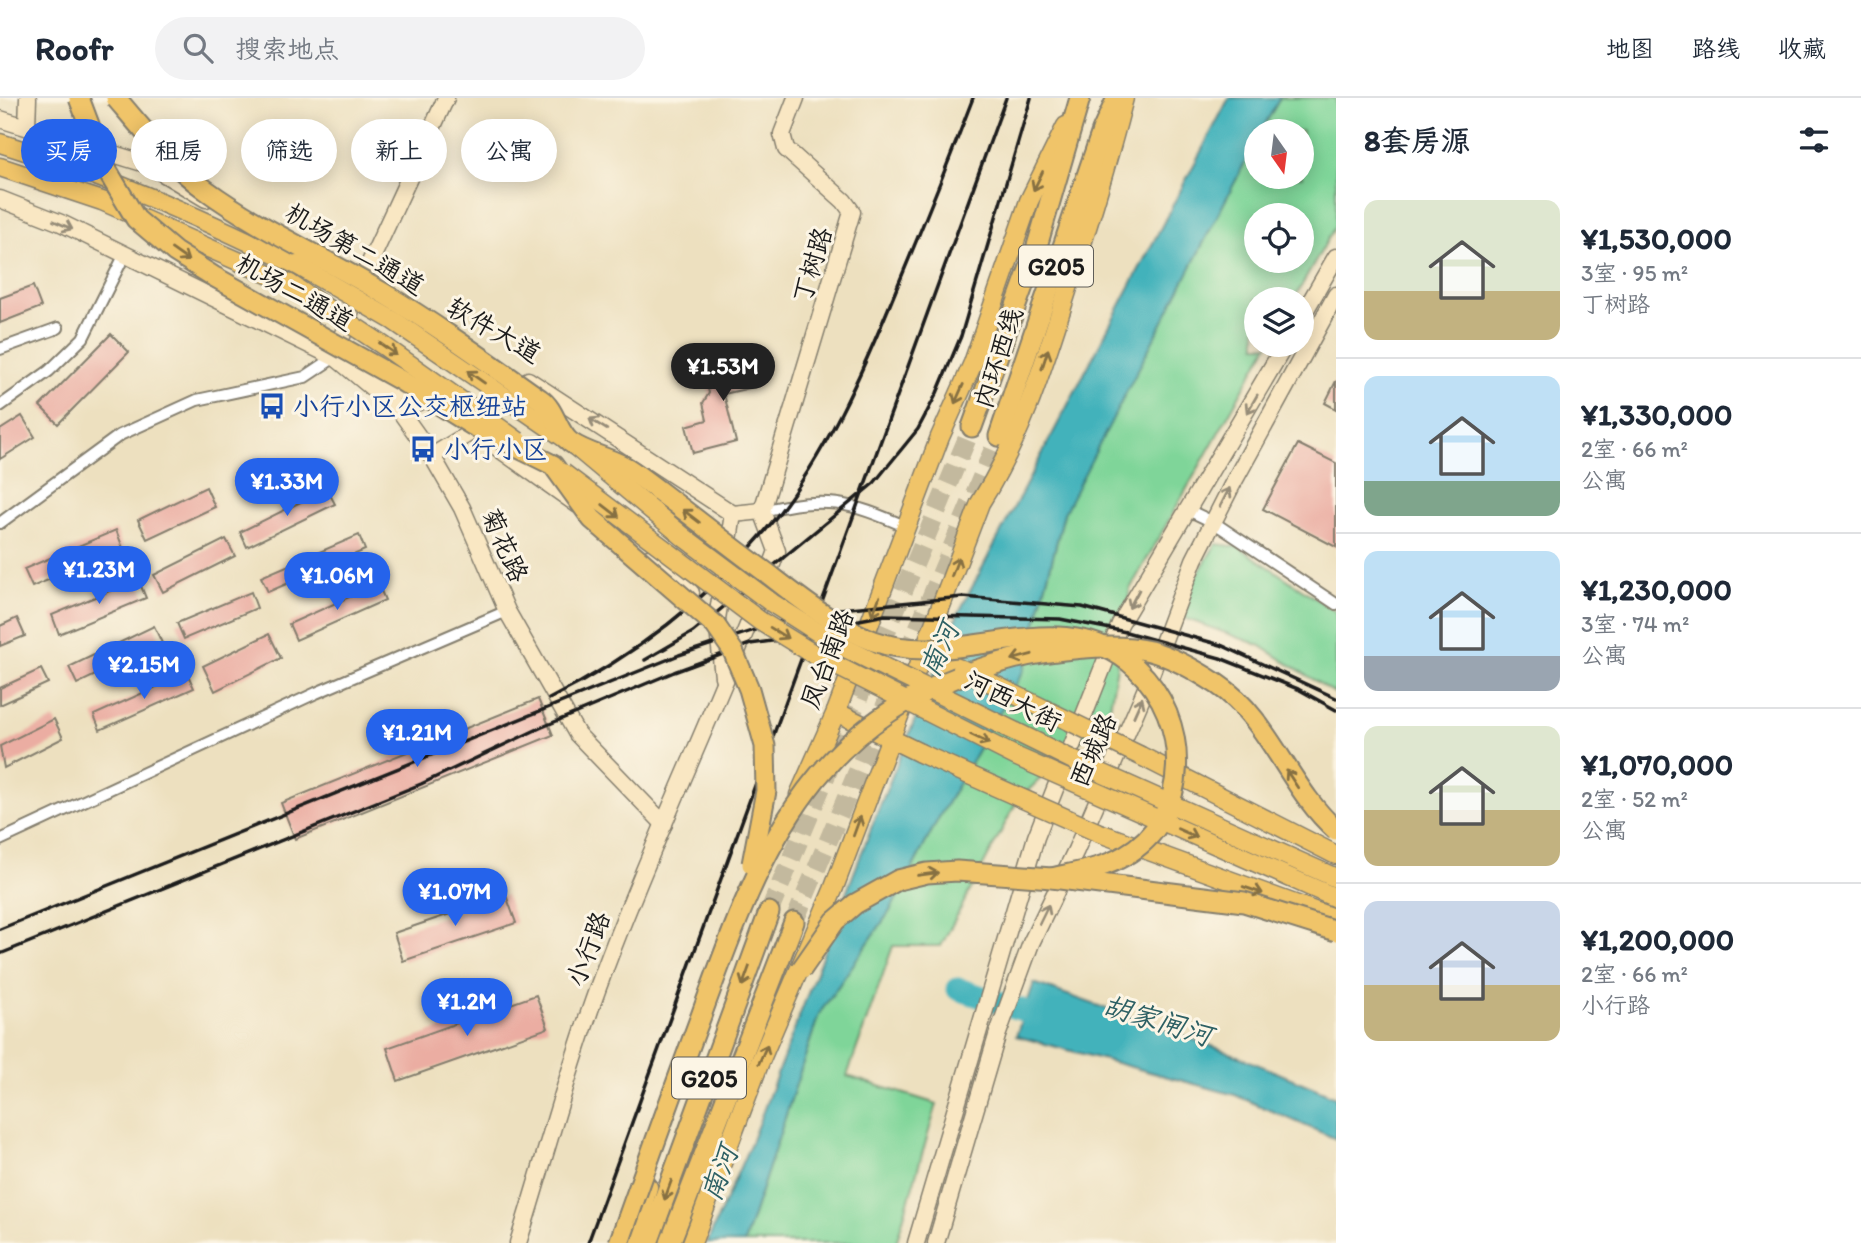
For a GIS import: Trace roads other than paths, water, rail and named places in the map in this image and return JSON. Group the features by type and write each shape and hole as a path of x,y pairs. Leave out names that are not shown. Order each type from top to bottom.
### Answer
{"highway":[{"name":"机场二通道","path":"79,98 105,167 136,219 175,252 400,380 472,425 553,465"},
{"name":"机场第二通道","path":"116,98 155,145 205,190 385,294 546,403 569,441"},
{"name":"内环西线","path":"972,427 1035,253 1080,98"},
{"name":"内环西线","path":"999,436 1102,131 1116,98"},
{"path":"569,441 627,467 800,598 870,640 934,651 1058,635 1104,644 1134,666 1152,684 1175,736 1177,763 1168,810 1157,828 1126,856 1101,867 1052,877"},
{"path":"553,465 592,519 715,625 733,651 749,689 765,746 766,791 757,845 740,906 619,1243"},
{"path":"740,906 767,850 793,807 818,775 853,739 896,708 941,683 1046,651 1083,648 1149,651 1219,686 1258,725 1298,789 1336,830"},
{"path":"801,970 835,921 873,891 898,880 927,873 957,871 1052,877 1244,902 1336,931"},
{"name":"G205","path":"648,1243 769,912"},
{"name":"G205","path":"670,1243 794,922"}],"main road":[{"name":"凤台南路","path":"633,1243 642,1204 746,915 836,712 940,437 973,363 1029,201 1080,98"},
{"path":"692,1243 759,1064 833,890 980,503 1001,470 1029,410 1103,179 1124,98"},
{"name":"软件大道","path":"4,145 163,201 297,265 394,321 569,441 685,538"},
{"path":"0,167 113,205 290,284 384,346 553,465"},
{"name":"河西大街","path":"553,465 760,621 892,696 1088,790 1336,898"},
{"name":"河西大街","path":"685,538 772,603 833,642 1077,762 1336,878"},
{"path":"866,631 960,668 1336,855"},
{"path":"836,712 920,753 1097,832 1336,919"}],"street":[{"path":"27,119 28,98"},
{"path":"0,523 120,435 197,400 305,377 335,356 360,284 446,98"},
{"name":"丁树路","path":"762,511 852,212 845,201 786,149 782,134 796,98"},
{"name":"软件大道","path":"0,118 21,124"},
{"name":"软件大道","path":"117,154 149,164 235,217 489,356 640,450 678,479 733,514"},
{"path":"0,199 125,254 335,356 473,431 670,573 717,619"},
{"path":"0,406 49,371 83,338 125,254"},
{"path":"1314,295 1336,257"},
{"name":"西城路","path":"936,1243 997,1037 1031,943 1076,850 1144,693 1194,560 1336,295"},
{"path":"0,348 58,328"},
{"name":"菊花路","path":"335,356 400,411 432,456 463,508 507,611 576,734 664,824"},
{"name":"西城路","path":"916,1243 1036,837 1121,624 1165,545 1190,511 1278,357"},
{"path":"432,456 473,431"},
{"path":"733,514 762,511 805,501 856,505 907,527"},
{"name":"小行路","path":"518,1243 602,975 723,680 750,625 777,551 762,511"},
{"path":"1190,511 1213,522 1336,604"},
{"name":"小行路","path":"723,680 717,619 733,514"},
{"path":"0,840 316,693 507,611"}],"water":[{"path":"1229,98 1280,98 1268,119 1244,119 1244,164 1064,513 1024,670 938,819 890,911 819,1014 744,1243 707,1243 752,1140 875,818 957,616"},
{"path":"1034,983 1223,1050 1336,1097 1336,1139 1235,1095 1016,1036"}],"waterway":[{"name":"胡家闸河","path":"958,989 1053,1020"}],"tunnel":[{"path":"769,912 972,427"},
{"path":"794,922 999,436"}],"railway":[{"path":"549,699 638,647 692,605 742,557 787,503 824,444 856,382 973,98"},
{"path":"588,1243 1006,98"},
{"path":"645,660 693,632 874,483 918,429 937,393 961,336 1031,98"},
{"path":"0,929 679,655 809,612 963,597 1082,607 1221,645 1336,698"},
{"path":"0,954 421,784 540,728 674,672 750,644 793,638 839,624 885,615 1060,619 1126,632 1220,658 1298,689 1336,710"}],"place":[{"name":"小行小区公交枢纽站","path":"272,406"},
{"name":"小行小区","path":"423,449"}],"water label":[{"name":"南河","path":"939,649"},
{"name":"南河","path":"719,1173"}]}
